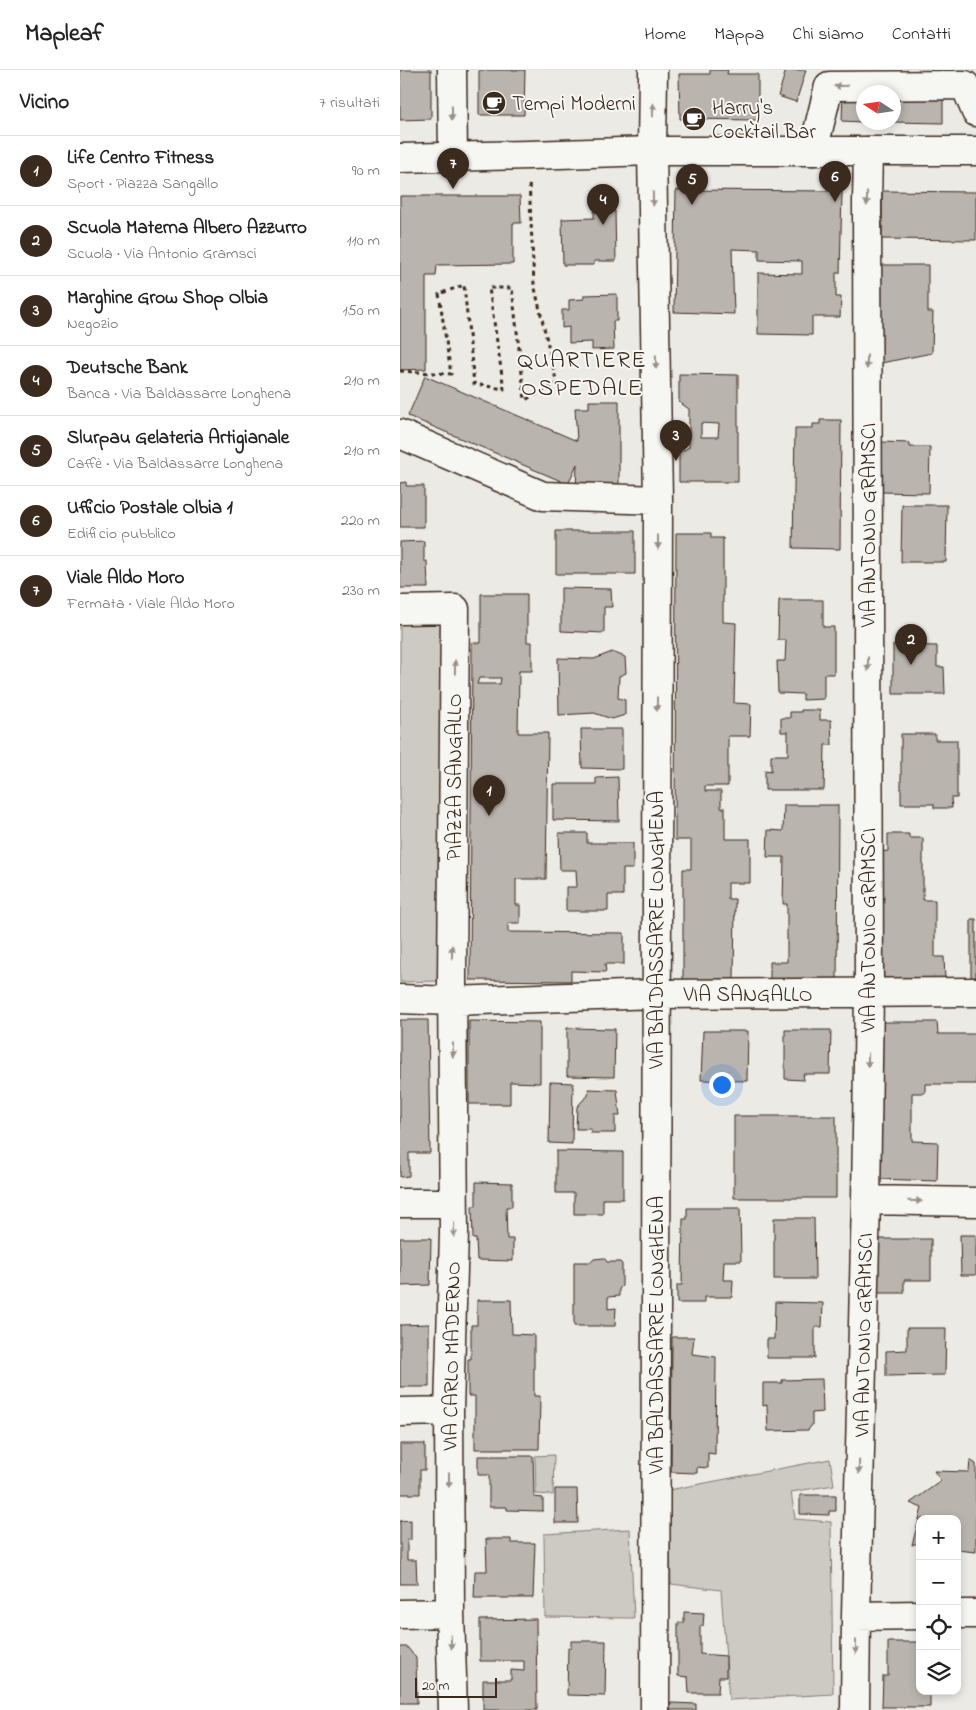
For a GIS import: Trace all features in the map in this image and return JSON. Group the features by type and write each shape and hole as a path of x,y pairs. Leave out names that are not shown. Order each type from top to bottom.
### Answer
{"street":[{"path":"452,70 452,157"},
{"name":"VIA BALDASSARRE LONGHENA","path":"653,70 652,150 658,500 656,1710"},
{"path":"813,150 829,86 965,84 976,112"},
{"path":"400,158 652,150 976,151"},
{"name":"VIA ANTONIO GRAMSCI","path":"855,1710 869,994 868,150"},
{"path":"400,434 543,496 658,500"},
{"name":"PIAZZA SANGALLO","path":"400,610 455,609 452,1001"},
{"name":"VIA SANGALLO","path":"400,998 452,1001 656,994 976,992"},
{"name":"VIA CARLO MADERNO","path":"452,1001 453,1203 449,1411 450,1613 453,1710"},
{"path":"866,1200 976,1202"},
{"path":"400,1203 453,1203"},
{"path":"400,1412 449,1411"},
{"path":"400,1614 450,1613"},
{"path":"961,1614 976,1614"},
{"path":"856,1616 916,1615"}],"path":[{"path":"400,371 451,374 439,294 464,285 474,384 504,389 488,288 512,288 525,400 557,384 534,284 529,155"}],"shaded area":[{"path":"444,618 439,981 400,982 400,619"},
{"path":"554,1455 553,1495 536,1494 535,1456"},
{"path":"830,1459 834,1485 791,1492 795,1519 831,1522 833,1694 729,1700 721,1590 671,1584 669,1490"},
{"path":"630,1529 634,1618 545,1617 544,1534"}],"building":[{"path":"400,70 431,70 431,119 400,120"},
{"path":"479,70 525,70 524,115 479,115"},
{"path":"710,70 728,70 727,74 758,74 758,120 680,119 679,74 710,74"},
{"path":"786,70 806,70 796,102 778,96"},
{"path":"843,91 856,91 856,122 842,121"},
{"path":"901,92 943,93 943,123 901,122"},
{"path":"676,190 842,191 840,273 836,273 836,297 841,297 840,317 812,317 812,335 758,334 758,273 802,274 802,261 759,260 759,250 732,249 734,314 674,312"},
{"path":"882,191 976,192 976,240 882,239"},
{"path":"400,196 520,196 521,223 513,223 513,264 437,265 436,276 426,276 426,369 400,370"},
{"path":"594,211 615,211 616,261 594,261 594,265 563,265 562,219 594,218"},
{"path":"881,265 928,265 928,312 933,312 932,353 881,363"},
{"path":"617,294 617,321 613,321 614,349 592,350 592,342 569,343 569,327 562,328 562,310 569,310 569,300 584,299 584,295"},
{"path":"679,374 738,375 738,482 679,482 679,453 689,447 689,409 679,402","holes":["701,423 719,424 718,437 701,437"]},
{"path":"425,376 577,441 575,408 589,408 589,401 619,401 619,490 576,491 577,464 568,484 408,416"},
{"path":"820,420 841,420 840,549 793,548 795,428 813,428 813,424 820,424"},
{"path":"881,442 910,443 910,447 930,447 929,493 881,492"},
{"path":"406,482 406,486 424,486 424,527 400,527 400,483"},
{"path":"902,505 947,505 946,562 901,562"},
{"path":"556,531 635,531 635,574 556,574"},
{"path":"676,533 711,533 711,538 723,538 723,622 736,623 734,703 751,704 750,736 728,736 728,786 705,786 705,791 721,791 721,808 725,808 725,839 750,839 750,883 728,883 728,899 735,899 734,981 683,981 683,869 691,869 691,840 675,840"},
{"path":"424,541 424,561 427,561 428,588 400,588 400,542"},
{"path":"561,588 611,589 612,607 604,607 604,633 561,631"},
{"path":"481,594 527,594 527,642 532,642 532,671 519,671 518,733 548,733 546,879 516,879 516,905 520,905 520,923 508,923 508,932 624,933 624,964 605,964 606,972 571,971 571,981 470,980 472,643 481,643","holes":["479,678 501,678 500,684 477,684"]},
{"path":"779,600 823,600 823,627 834,627 834,674 824,674 824,699 803,700 803,694 778,693 777,661 785,661 786,640 778,640"},
{"path":"893,645 937,646 937,667 944,667 945,694 893,694"},
{"path":"612,652 625,657 626,673 619,676 618,698 625,700 625,715 612,719 594,713 559,715 558,658 594,659"},
{"path":"801,710 820,710 820,720 831,720 832,745 825,745 824,790 765,790 765,770 771,771 771,755 788,755 788,732 781,732 781,718 790,718 790,712 801,712"},
{"path":"581,729 622,729 622,769 582,768"},
{"path":"901,734 935,734 935,740 957,740 957,798 951,798 952,808 934,808 934,804 901,804"},
{"path":"618,777 619,821 553,820 553,784 596,784 596,778"},
{"path":"784,805 838,805 837,984 770,982 770,962 787,962 787,904 783,904 784,857 767,857 768,830 783,831"},
{"path":"559,833 587,833 587,843 633,843 633,869 623,869 623,895 608,895 608,911 566,911 566,887 577,887 576,870 560,870"},
{"path":"888,834 909,834 909,838 923,838 923,900 935,900 935,957 944,957 945,980 879,980 879,852 888,851"},
{"path":"971,919 976,919 976,980 971,980"},
{"path":"400,1020 428,1020 430,1153 409,1153 409,1176 400,1177"},
{"path":"469,1021 540,1022 540,1083 510,1082 510,1104 469,1104"},
{"path":"877,1022 937,1022 938,1034 976,1034 976,1084 925,1084 925,1093 912,1093 912,1141 938,1142 937,1181 879,1179"},
{"path":"567,1028 615,1029 614,1077 567,1076"},
{"path":"785,1030 831,1030 830,1074 803,1074 804,1080 785,1079"},
{"path":"703,1031 748,1031 747,1081 701,1080"},
{"path":"550,1082 573,1083 572,1144 549,1143"},
{"path":"589,1089 617,1090 620,1116 615,1116 615,1133 591,1133 591,1129 576,1129 577,1107 588,1096"},
{"path":"734,1116 836,1116 836,1198 734,1198"},
{"path":"556,1151 623,1152 623,1199 603,1199 603,1214 574,1214 574,1193 556,1193"},
{"path":"476,1182 512,1183 512,1207 506,1207 507,1239 513,1239 513,1261 477,1260 476,1239 473,1239 472,1206 476,1206"},
{"path":"687,1208 740,1208 741,1261 724,1261 723,1280 733,1280 732,1297 704,1297 704,1303 677,1303 677,1285 682,1285 683,1219 687,1219"},
{"path":"774,1218 814,1218 815,1279 774,1279"},
{"path":"960,1235 976,1235 976,1275 961,1275"},
{"path":"400,1238 431,1238 430,1285 400,1286"},
{"path":"876,1239 931,1239 931,1280 904,1280 904,1293 876,1293"},
{"path":"604,1258 607,1262 620,1262 622,1264 622,1286 619,1289 619,1296 608,1297 608,1309 616,1308 615,1326 574,1326 574,1262 591,1262 594,1259"},
{"path":"477,1300 511,1300 512,1334 534,1335 534,1396 540,1396 539,1449 475,1449 475,1396 468,1396 468,1359 471,1359 471,1325 477,1325"},
{"path":"775,1302 823,1303 822,1327 815,1327 815,1358 767,1358 767,1339 774,1339"},
{"path":"429,1324 429,1387 400,1387 400,1325"},
{"path":"907,1328 946,1328 945,1375 886,1376 886,1351 907,1350"},
{"path":"672,1337 694,1337 692,1354 716,1357 715,1454 708,1453 708,1468 697,1467 697,1473 671,1472"},
{"path":"822,1379 823,1412 812,1413 812,1425 808,1430 768,1431 767,1405 763,1406 763,1383 782,1383 782,1380"},
{"path":"400,1444 425,1444 425,1470 420,1470 420,1494 400,1494"},
{"path":"478,1456 533,1456 534,1497 543,1498 543,1511 507,1510 507,1507 489,1507 489,1475 478,1475"},
{"path":"970,1460 976,1464 976,1552 961,1550 961,1515 920,1515 922,1508 910,1503 941,1481 934,1471 969,1472"},
{"path":"555,1489 577,1489 578,1523 555,1523"},
{"path":"800,1495 836,1495 836,1511 829,1511 829,1515 800,1514"},
{"path":"411,1520 411,1540 407,1540 407,1560 416,1560 417,1584 400,1584 400,1521"},
{"path":"916,1530 916,1544 912,1545"},
{"path":"486,1539 511,1539 511,1543 535,1543 533,1598 474,1598 475,1571 487,1571"},
{"path":"684,1612 704,1613 703,1626 700,1626 700,1654 726,1656 726,1677 719,1677 718,1693 689,1693 688,1677 678,1676 678,1623 684,1623"},
{"path":"536,1619 537,1710 483,1710 483,1680 511,1680 511,1670 524,1671 524,1661 480,1661 480,1620"},
{"path":"571,1641 606,1641 605,1696 567,1695 568,1648 571,1648"},
{"path":"888,1642 916,1642 916,1695 930,1695 930,1707 882,1707 883,1676 888,1676"},
{"path":"400,1647 407,1647 416,1658 417,1703 400,1703"},
{"path":"671,1703 696,1704 696,1710 670,1710"}],"place":[{"name":"Tempi Moderni","path":"494,103"},
{"name":"Harry's Cocktail Bar","path":"694,119"},
{"name":"Viale Aldo Moro","path":"453,189"},
{"name":"Ufficio Postale Olbia 1","path":"835,202"},
{"name":"Slurpau Gelateria Artigianale","path":"692,205"},
{"name":"Deutsche Bank","path":"603,225"},
{"name":"Marghine Grow Shop Olbia","path":"676,461"},
{"name":"Scuola Materna Albero Azzurro","path":"911,665"},
{"name":"Life Centro Fitness","path":"489,816"}],"district":[{"name":"QUARTIERE OSPEDALE","path":"582,373"}]}
